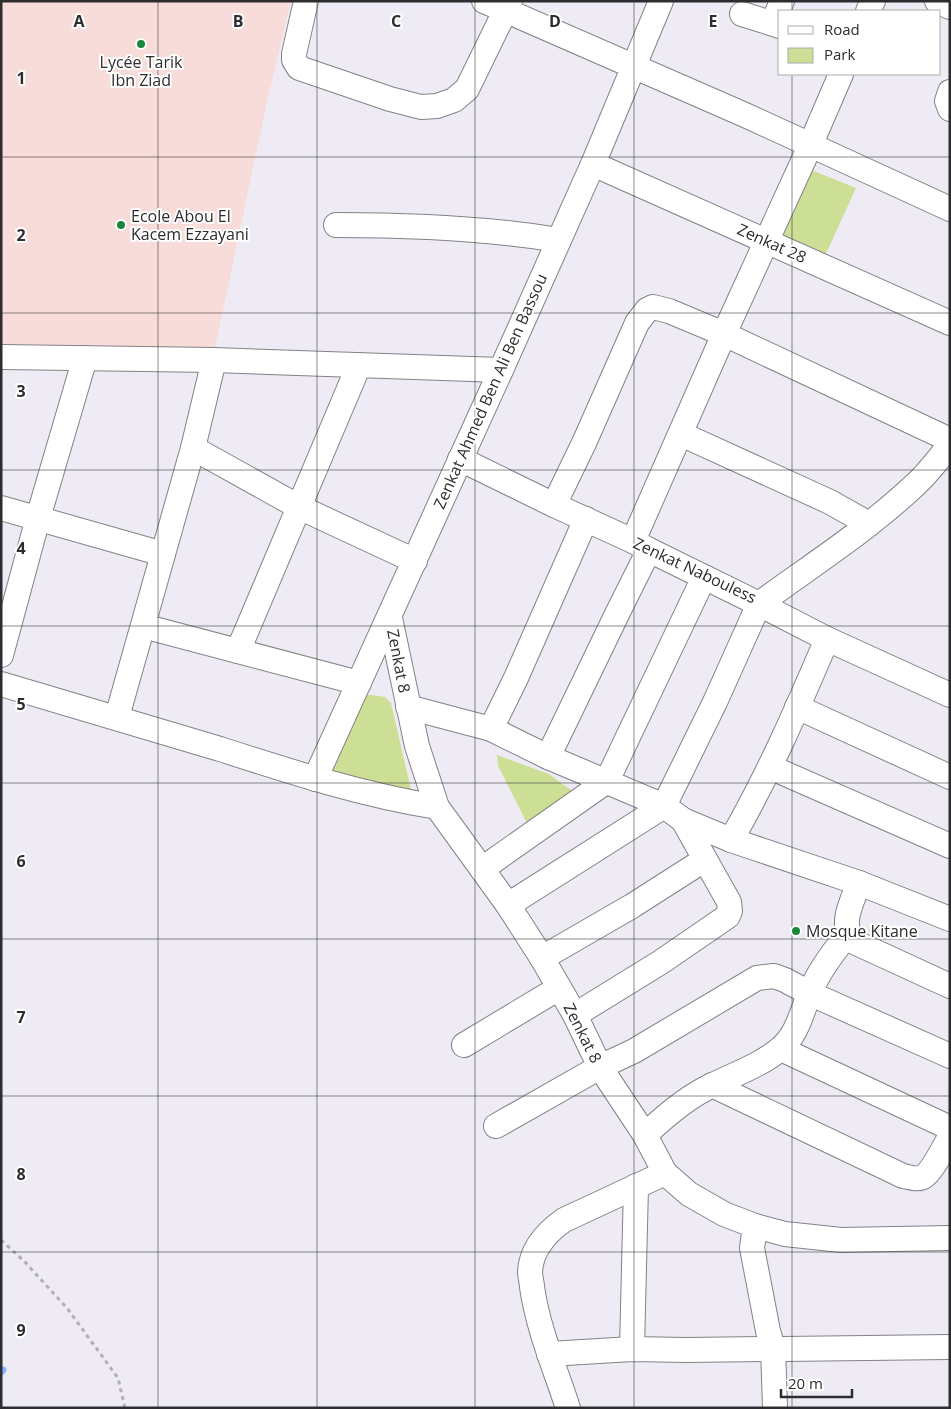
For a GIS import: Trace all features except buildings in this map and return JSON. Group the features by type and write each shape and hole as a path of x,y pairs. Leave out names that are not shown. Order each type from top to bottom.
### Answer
{"street":[{"path":"306,1 294,54 294,60 299,68 390,99 421,107 437,106 454,100 467,89 508,6"},
{"path":"484,1 508,6 634,66 950,209"},
{"name":"Zenkat Ahmed Ben Ali Ben Bassou","path":"315,779 390,618 593,164 661,1"},
{"path":"937,1 950,7"},
{"path":"742,14 778,16"},
{"path":"548,757 618,612 681,434 841,75"},
{"path":"950,92 947,101 950,109"},
{"name":"Zenkat 28","path":"593,164 950,323"},
{"path":"336,225 408,225 559,240"},
{"path":"554,505 584,443 637,323 647,310 654,306 724,334 950,440"},
{"path":"1,357 214,360 501,370"},
{"path":"1,655 38,518 85,358"},
{"path":"117,717 193,448 214,360"},
{"path":"238,651 359,365"},
{"path":"681,434 830,502 869,524"},
{"name":"Zenkat Nabouless","path":"460,459 759,604 869,524 919,482 950,445"},
{"path":"193,448 299,506 414,561"},
{"path":"1,508 162,554"},
{"path":"491,729 516,678 586,519"},
{"path":"482,869 606,781 704,577"},
{"path":"508,905 664,806 715,702 759,604 827,639 950,695"},
{"name":"Zenkat 8","path":"390,618 417,746 437,807 508,905 542,958 575,1015 600,1067 645,1135 665,1173 689,1194 724,1214 755,1226 785,1234 840,1240 950,1238"},
{"path":"143,626 359,683"},
{"path":"731,840 770,767 827,639"},
{"path":"1,684 117,717 315,779 407,802 437,807"},
{"path":"408,707 491,729 548,757 664,806 684,820 731,840 858,883 950,919"},
{"path":"797,707 950,777"},
{"path":"770,767 950,846"},
{"path":"575,1015 661,962 727,918 730,911 728,902 684,820"},
{"path":"542,958 632,906 704,860"},
{"path":"858,883 846,925 852,941 950,986"},
{"path":"645,1135 663,1117 712,1085 726,1080 781,1049 795,1030 804,1013 810,993 827,961 848,934"},
{"path":"496,1126 600,1067 634,1051 757,978 774,976 786,980 810,993 950,1056"},
{"path":"464,1045 559,988"},
{"path":"781,1049 950,1128"},
{"path":"712,1085 903,1176 912,1178 922,1177 928,1172 950,1137"},
{"path":"568,1408 535,1309 530,1273 533,1259 540,1243 551,1229 564,1220 665,1173"},
{"path":"632,1349 636,1186"},
{"path":"755,1226 752,1248 768,1332 774,1348 775,1408"},
{"path":"549,1354 632,1349 950,1347"}],"path":[{"path":"1,1240 24,1261 67,1308 118,1378 126,1408"}],"shaded area":[{"name":"Ecole Abou El Kacem Ezzayani","path":"1,1 291,1 266,106 214,353 1,345"}],"green space":[{"path":"809,169 856,188 824,258 779,240"},
{"path":"365,694 385,697 391,703 412,794 334,774 333,766"},
{"path":"497,755 549,774 575,793 529,827 498,766"}],"waterway":[{"path":"1,1370 3,1370 1,1372"}],"place":[{"name":"Lycée Tarik Ibn Ziad","path":"141,44"},
{"name":"Ecole Abou El Kacem Ezzayani","path":"121,225"},
{"name":"Mosque Kitane","path":"796,931"}]}
